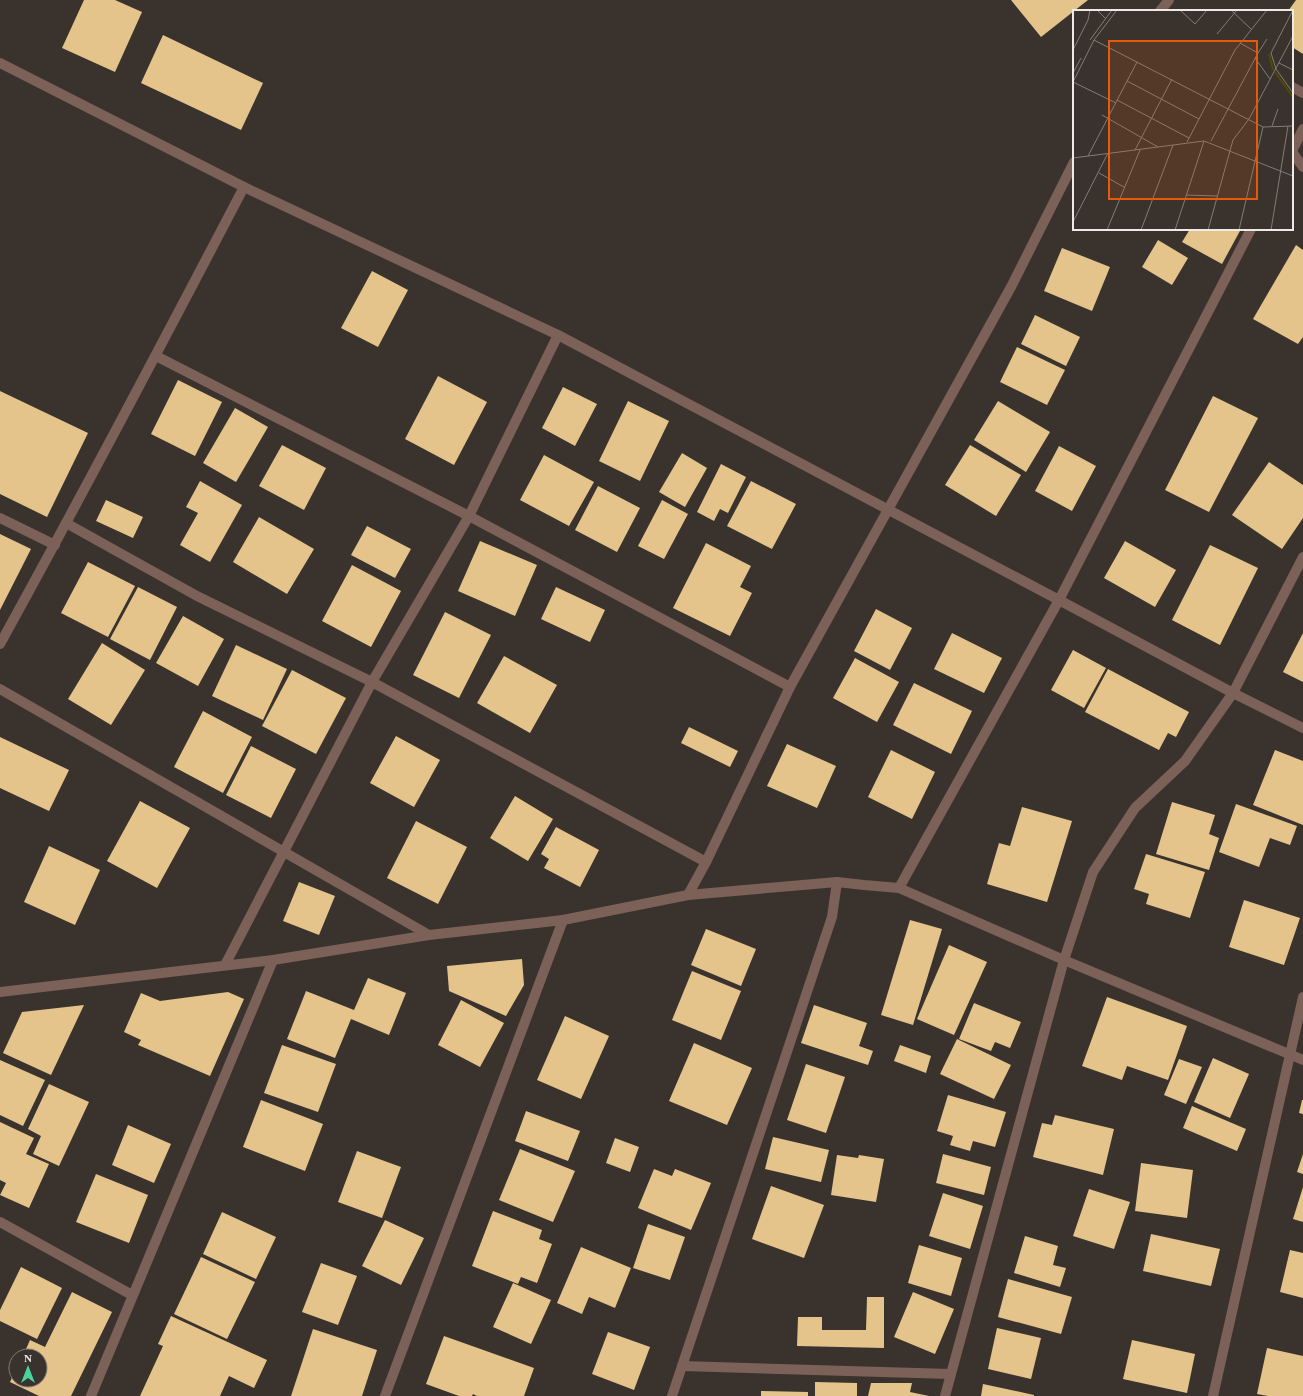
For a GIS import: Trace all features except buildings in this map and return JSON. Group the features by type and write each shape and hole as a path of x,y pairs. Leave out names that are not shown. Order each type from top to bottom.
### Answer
{"street":[{"path":"1161,10 1169,0"},
{"path":"0,63 244,187 558,335 1233,693 1303,728"},
{"path":"1293,88 1303,93"},
{"path":"1293,149 1303,129"},
{"path":"1293,152 1303,167"},
{"path":"688,895 706,862 790,687 1011,287 1073,164"},
{"path":"0,644 156,356 244,187"},
{"path":"899,888 1059,600 1250,230"},
{"path":"224,965 372,682 469,516 558,335"},
{"path":"156,356 469,516 790,687"},
{"path":"0,518 54,545"},
{"path":"66,523 197,596 372,682 706,862"},
{"path":"946,1396 1064,960 1093,872 1135,808 1185,761 1233,693 1303,557"},
{"path":"0,689 283,853 429,935"},
{"path":"672,1396 832,917 837,882"},
{"path":"0,992 273,960 429,935 563,920 688,895 837,882 899,888 1064,960 1303,1060"},
{"path":"385,1396 563,920"},
{"path":"91,1396 273,960"},
{"path":"1213,1396 1303,997"},
{"path":"0,1222 132,1295"},
{"path":"682,1366 951,1374"}]}
